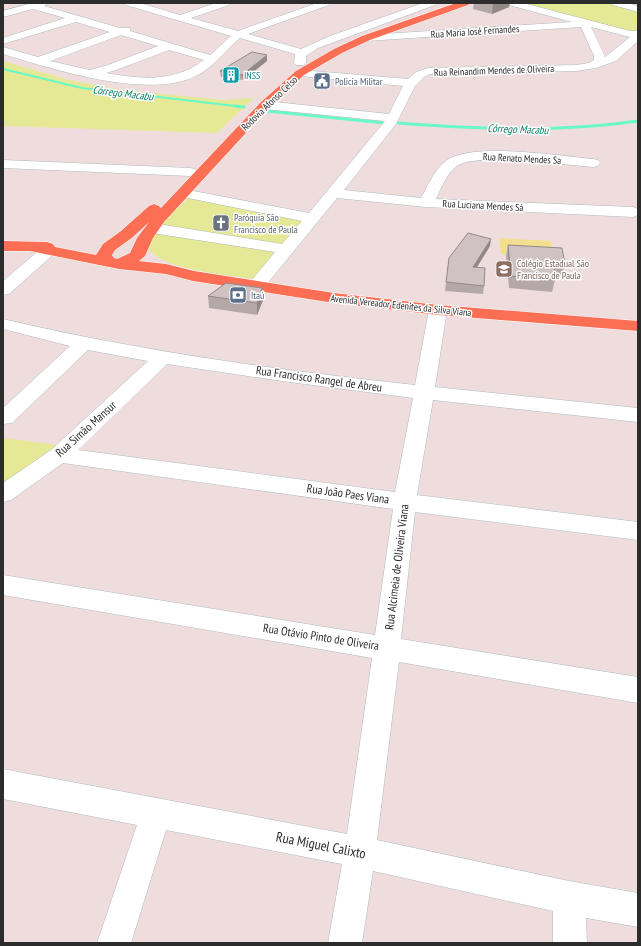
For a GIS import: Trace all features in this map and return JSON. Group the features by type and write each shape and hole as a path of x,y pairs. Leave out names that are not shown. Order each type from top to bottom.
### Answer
{"main road":[{"name":"Rodovia Afonso Celso","path":"112,258 143,220 190,172 241,115 278,80 301,63 338,44 446,3"},
{"name":"Rodovia Afonso Celso","path":"367,32 465,3"},
{"name":"Rodovia Afonso Celso","path":"112,258 132,259 139,251 152,228 265,105 301,63"},
{"name":"Avenida Vereador Edenites da Silva Viana","path":"3,246 112,258 193,276 334,298 438,310 638,326"},
{"name":"Avenida Vereador Edenites da Silva Viana","path":"139,251 145,253 166,269"}],"street":[{"path":"129,3 239,35 301,63 410,83"},
{"path":"150,22 226,3"},
{"path":"3,50 38,61 90,73 134,80 169,81 195,72 239,35 326,3"},
{"path":"367,32 432,3"},
{"path":"511,28 515,3"},
{"name":"Rua Maria José Fernandes","path":"515,3 638,35"},
{"path":"616,3 638,9"},
{"path":"3,14 39,4 77,18 212,59"},
{"path":"3,41 77,18"},
{"path":"584,22 600,56 599,62 593,65"},
{"name":"Rua Maria José Fernandes","path":"367,32 511,28 584,22"},
{"path":"38,61 136,26"},
{"name":"Rua Reinandim Mendes de Oliveira","path":"256,286 333,193 392,118 410,83 419,74 428,71 576,68 593,65 612,59 638,35"},
{"path":"90,73 112,68 169,46"},
{"path":"265,105 392,118"},
{"name":"Rua Renato Mendes Sa","path":"426,202 446,169 452,162 461,158 476,155 593,163"},
{"path":"3,164 190,172"},
{"path":"183,193 311,218"},
{"name":"Rua Luciana Mendes Sá","path":"333,193 426,202 633,212"},
{"path":"152,228 286,249"},
{"path":"3,290 40,249"},
{"name":"Rua Alcimeia de Oliveira Viana","path":"345,943 360,852 388,648 405,502 438,310"},
{"name":"Rua Francisco Rangel de Abreu","path":"3,324 84,343 163,358 423,393 638,415"},
{"path":"5,418 84,343"},
{"name":"Rua Simão Mansur","path":"3,494 59,455 163,358"},
{"name":"Rua João Paes Viana","path":"59,455 405,502 638,531"},
{"name":"Rua Otávio Pinto de Oliveira","path":"3,585 638,690"},
{"name":"Rua Miguel Calixto","path":"3,784 360,852 569,898 638,910"},
{"path":"114,943 156,813"},
{"path":"569,898 570,943"}],"green space":[{"path":"523,3 638,3 638,32 635,33"},
{"path":"3,61 69,80 121,90 224,100 254,98 217,133 3,126"},
{"path":"190,197 305,219 254,279 194,270 162,260 152,253 148,244 149,238 159,225"},
{"path":"3,438 59,445 3,490"}],"shaded area":[{"path":"499,238 551,241 553,257 501,254"}],"building":[{"path":"252,52 267,55 242,75 220,71"},
{"path":"468,233 491,239 473,267 485,268 484,286 446,282 449,258"},
{"path":"508,245 562,248 565,264 554,263 555,280 511,276"},
{"path":"226,283 262,288 257,303 208,296"}],"waterway":[{"name":"Córrego Macabu","path":"3,69 82,88 244,107 235,106"},
{"name":"Córrego Macabu","path":"267,111 385,123"},
{"name":"Córrego Macabu","path":"398,123 518,129 608,125 638,121"}],"place":[{"name":"INSS","path":"231,75"},
{"name":"Policia Militar","path":"322,81"},
{"name":"Paróquia São Francisco de Paula","path":"221,223"},
{"name":"Colégio Estadual São Francisco de Paula","path":"504,269"},
{"name":"Itaú","path":"238,295"}]}
